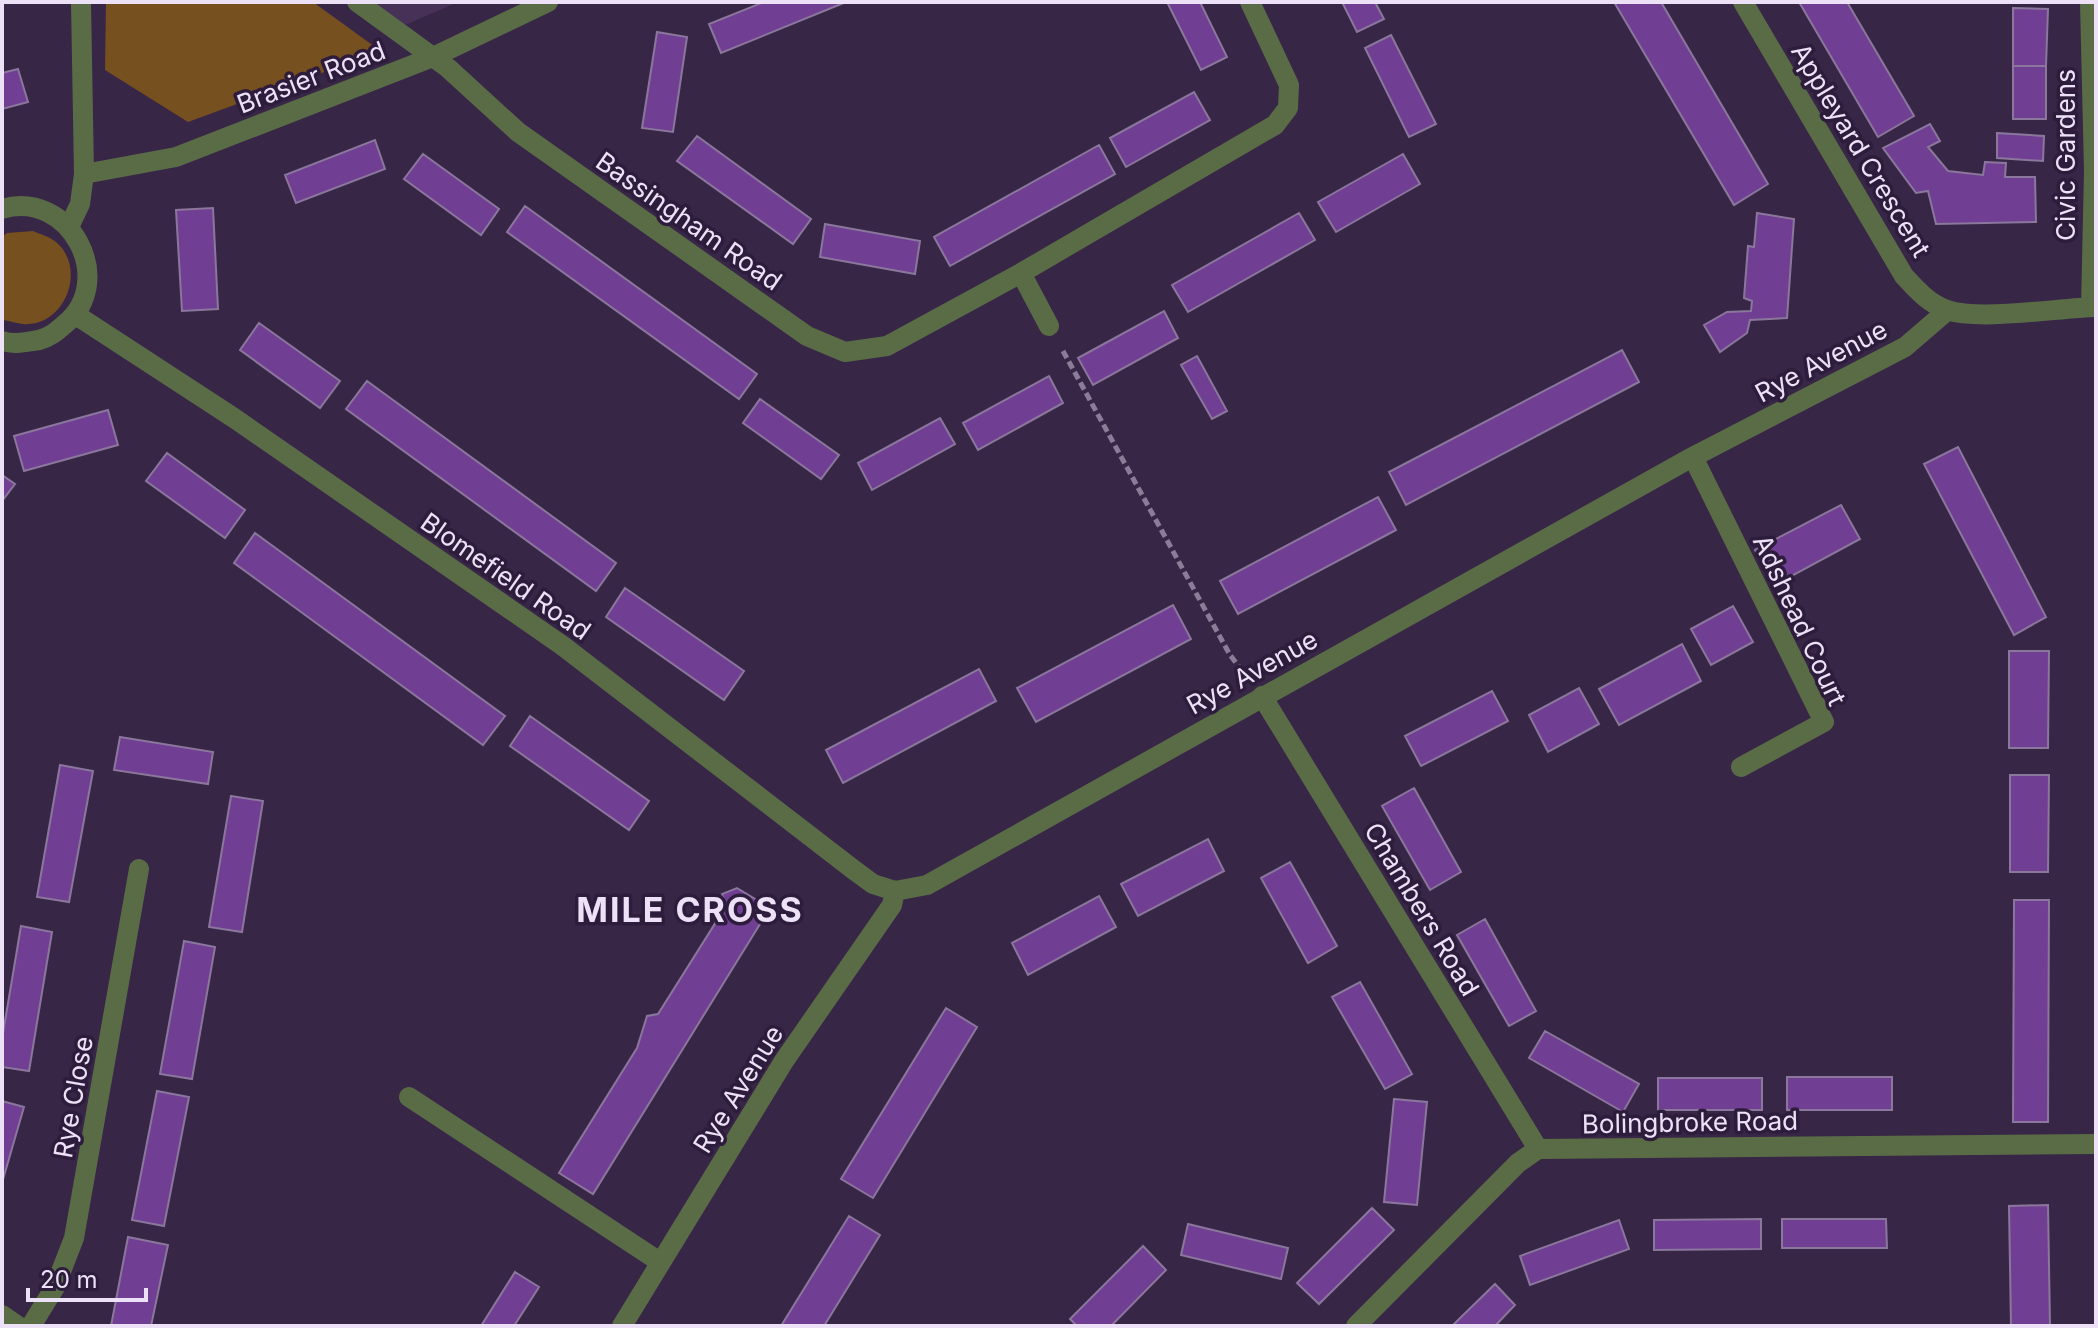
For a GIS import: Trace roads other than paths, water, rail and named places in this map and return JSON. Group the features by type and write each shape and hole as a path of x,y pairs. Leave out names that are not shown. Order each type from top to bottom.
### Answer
{"street":[{"path":"69,227 80,204 84,174 81,2"},
{"name":"Bassingham Road","path":"357,2 433,57 518,132 807,336 845,352 887,346 1021,273 1275,125 1288,108 1289,85 1250,2"},
{"name":"Brasier Road","path":"84,174 176,157 433,57 548,2"},
{"name":"Appleyard Crescent","path":"1743,2 1904,276 1923,297 1948,310"},
{"name":"Civic Gardens","path":"2090,2 2094,307"},
{"path":"2,209 14,206 46,211 69,227 84,250 88,283 76,315 50,338 12,344 2,341"},
{"path":"1021,273 1049,326"},
{"path":"1948,310 1978,314 2094,307"},
{"name":"Rye Avenue","path":"622,1326 784,1061 892,905 895,891 927,885 1693,457 1905,347 1948,310"},
{"name":"Blomefield Road","path":"76,315 234,418 563,646 854,870 873,884 895,891"},
{"name":"Adshead Court","path":"1693,457 1824,722 1741,767"},
{"name":"Chambers Road","path":"1262,696 1538,1149"},
{"name":"Rye Close","path":"31,1326 55,1287 74,1238 139,869"},
{"path":"409,1097 660,1262"},
{"name":"Bolingbroke Road","path":"1538,1149 2096,1144"},
{"path":"1356,1326 1518,1163 1538,1149"},
{"path":"2,1315 18,1326"}],"district":[{"name":"MILE CROSS","path":"690,909"}]}
